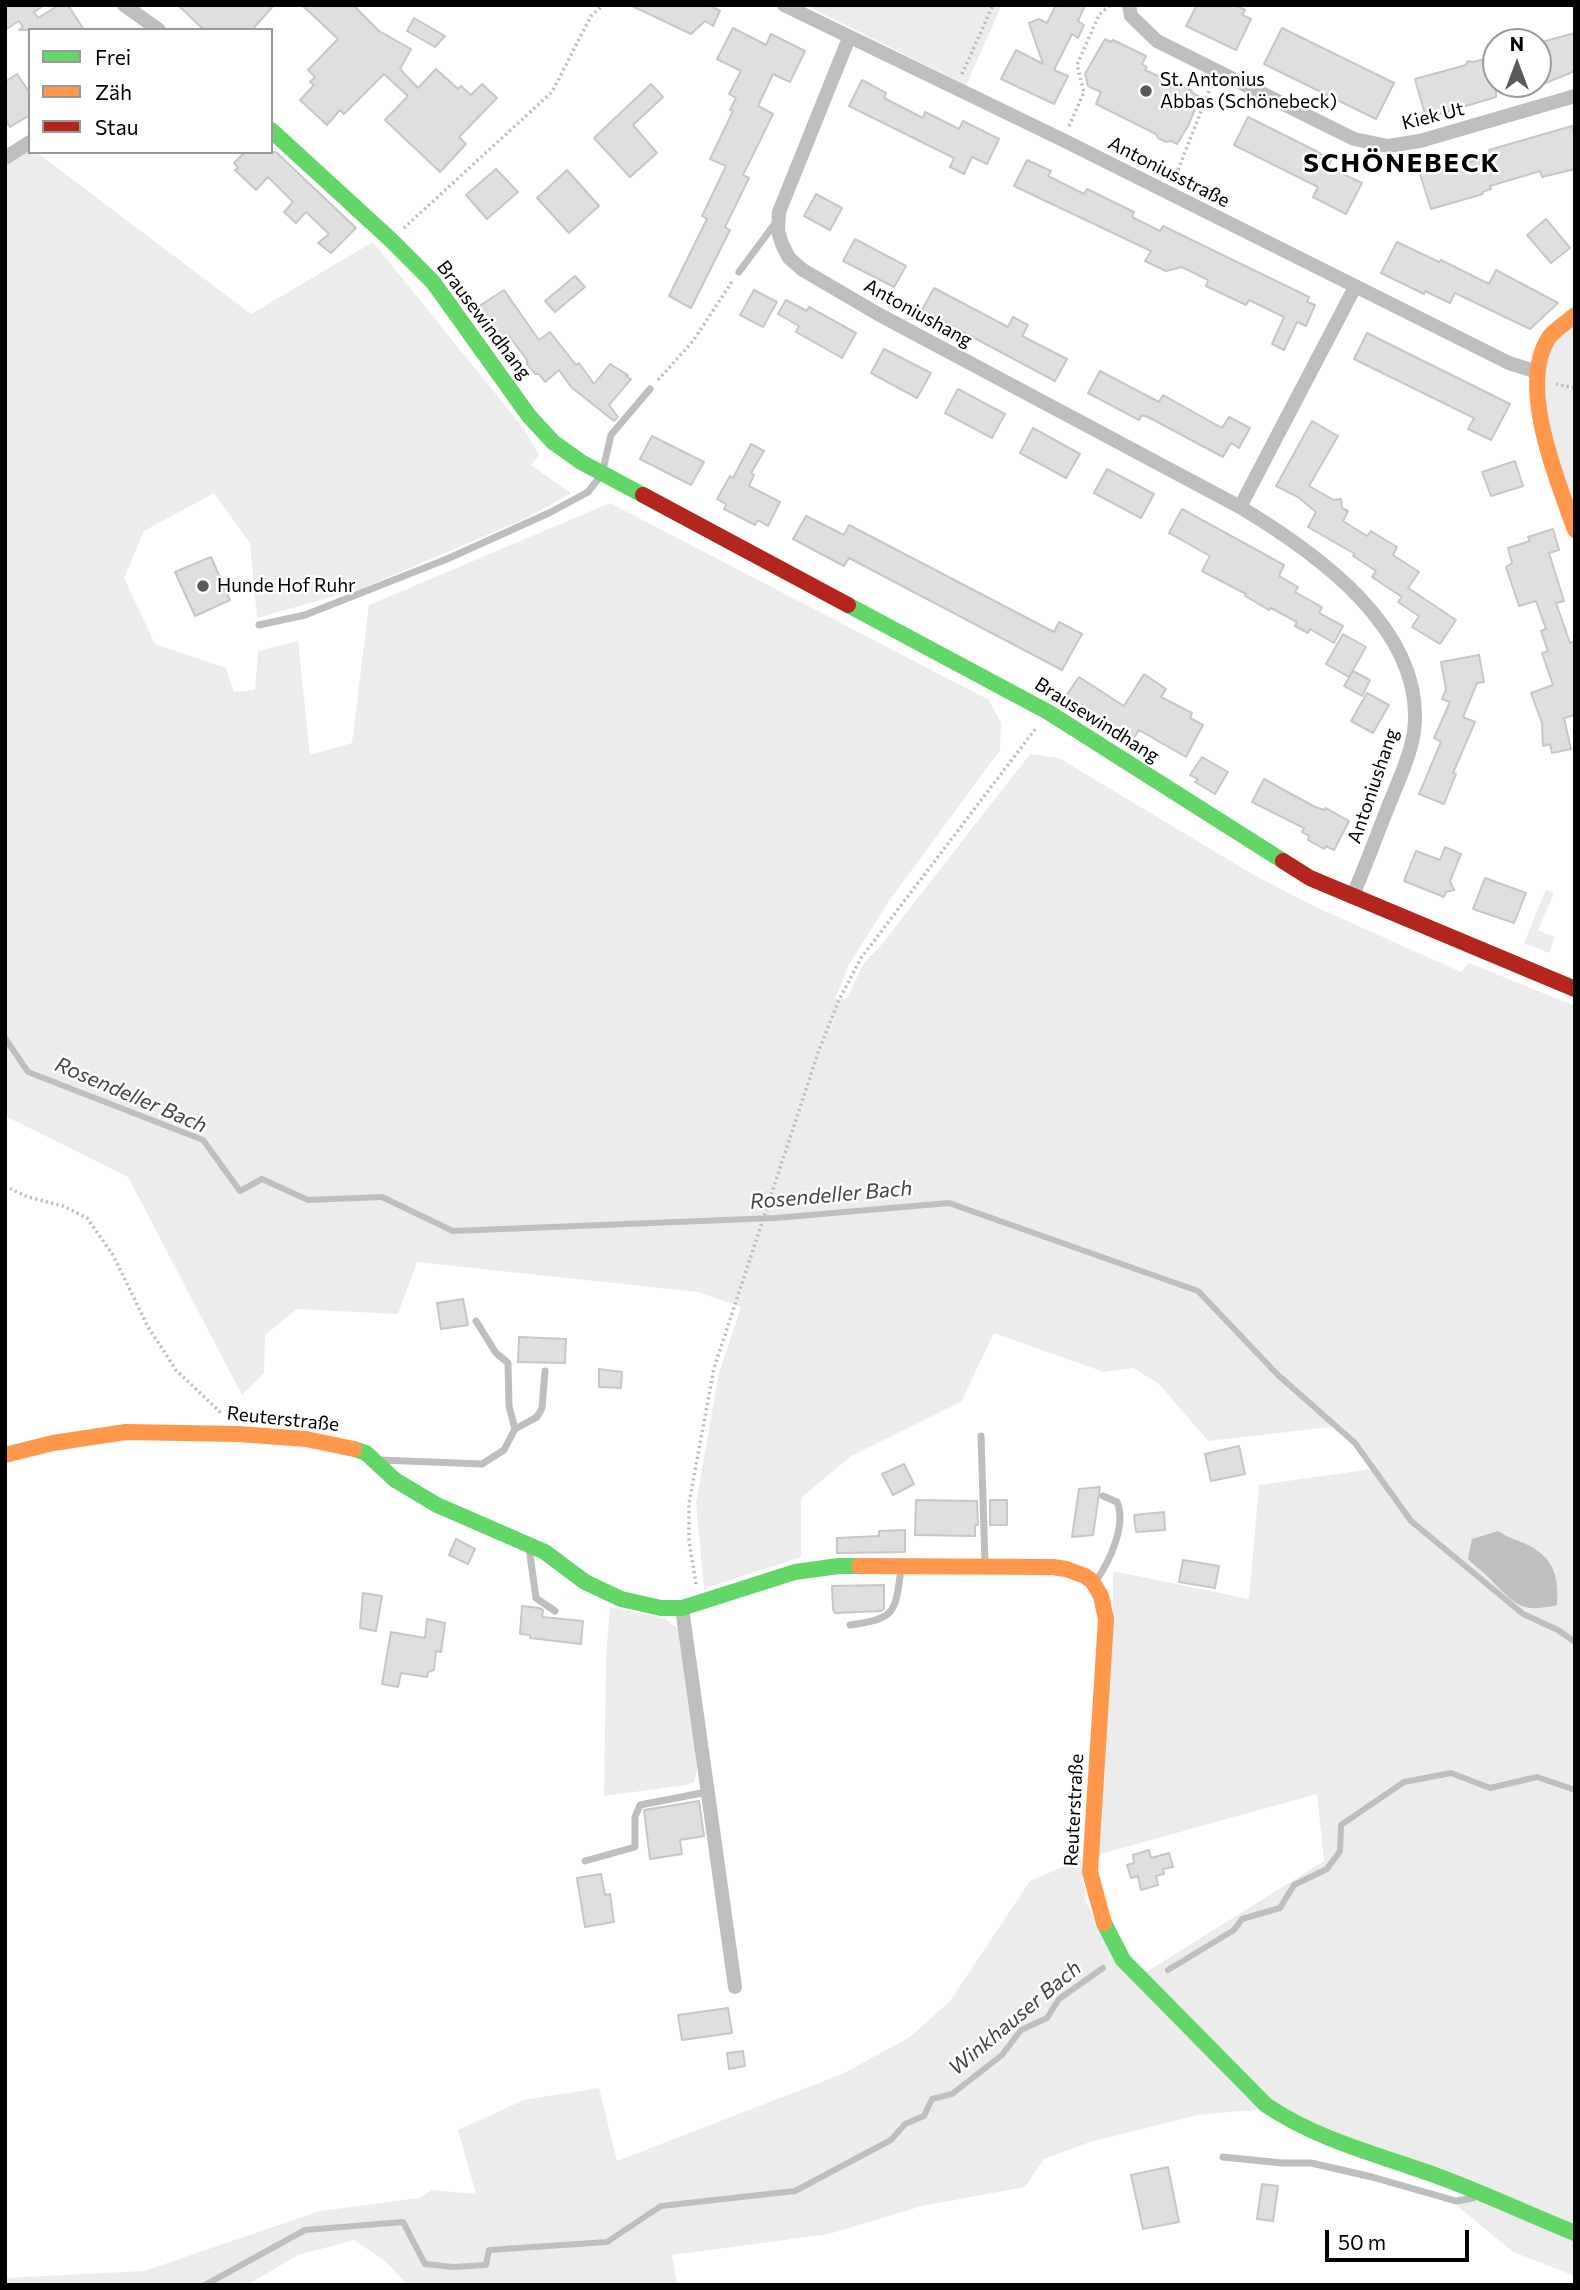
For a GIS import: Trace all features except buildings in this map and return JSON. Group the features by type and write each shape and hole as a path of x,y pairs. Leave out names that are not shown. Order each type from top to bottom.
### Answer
{"street":[{"path":"124,5 156,28"},
{"name":"Antoniusstraße","path":"784,5 1063,140 1509,363 1537,372"},
{"name":"Kiek Ut","path":"1129,5 1131,16 1157,41 1354,139 1388,146 1420,141 1575,96"},
{"path":"778,220 783,200 849,38"},
{"name":"Brausewindhang","path":"273,132 433,282 535,423 553,442 602,474 1048,712 1268,854 1310,878 1575,989"},
{"path":"5,158 28,143"},
{"name":"Antoniushang","path":"778,220 782,244 789,258 803,270 890,321 1240,507 1291,538 1370,609 1392,639 1409,679 1415,707 1409,750 1352,897"},
{"path":"1240,507 1355,287"},
{"path":"1575,315 1551,336 1543,350 1537,372 1539,407 1575,530"},
{"name":"Reuterstraße","path":"5,1455 53,1443 126,1432 237,1434 306,1439 343,1446 366,1453 394,1480 437,1505 545,1552 585,1581 621,1599 661,1608 682,1608 795,1572 839,1566 1052,1567 1084,1574 1095,1583 1101,1593 1106,1619 1090,1872 1107,1932 1123,1960 1266,2105 1289,2122 1575,2233"},
{"path":"682,1608 735,1987"}],"lane":[{"path":"738,272 778,220"},
{"path":"258,625 305,615 447,559 588,492 602,474 611,436 650,389"},
{"path":"476,1321 496,1353 508,1363 509,1406 515,1429"},
{"path":"376,1460 482,1464 504,1450 515,1429 537,1418 542,1408 545,1371"},
{"path":"981,1436 985,1567"},
{"path":"1095,1583 1108,1564 1122,1512 1117,1502 1103,1496"},
{"path":"529,1544 536,1598 555,1611"},
{"path":"850,1625 880,1620 892,1610 901,1565"},
{"path":"585,1861 635,1847 635,1817 640,1805 708,1792"},
{"path":"1223,2157 1311,2163 1456,2201 1485,2196"}],"path":[{"path":"391,240 552,92 591,16 603,5"},
{"path":"956,88 993,5"},
{"path":"1063,140 1084,92 1077,65 1099,15 1110,5"},
{"path":"1177,176 1217,71"},
{"path":"650,389 693,341 738,272"},
{"path":"699,1602 689,1541 689,1503 713,1368 819,1050 838,1002 861,958 1048,712"},
{"path":"5,1186 87,1218 113,1255 148,1327 176,1370 214,1404 237,1434"}],"shaded area":[{"path":"805,5 1002,5 966,85"},
{"path":"28,149 28,154 39,154 251,314 373,242 524,429 539,455 531,465 571,493 527,518 363,588 257,618 250,543 214,493 144,531 124,578 155,644 226,668 234,692 255,690 258,651 298,641 310,755 352,743 369,605 610,503 989,700 1001,723 1000,750 889,901 849,965 835,999 847,998 863,964 882,944 1030,754 1059,758 1254,875 1318,908 1461,972 1469,963 1575,1006 1575,2225 1290,2119 1143,1974 1324,1861 1317,1794 1097,1855 1113,1623 1113,1571 1249,1599 1259,1485 1372,1469 1340,1426 1208,1441 1158,1383 1133,1368 1104,1372 994,1333 961,1402 851,1456 801,1498 801,1557 704,1589 696,1503 719,1373 741,1307 698,1292 417,1262 398,1314 297,1309 265,1335 264,1373 242,1395 128,1177 5,1116 5,165"},
{"path":"1575,317 1575,523 1547,430 1544,351"},
{"path":"1546,889 1554,893 1538,930 1555,937 1549,953 1524,943"},
{"path":"1498,1531 1537,1550 1549,1562 1556,1577 1557,1605 1528,1608 1515,1602 1468,1559 1472,1539"},
{"path":"610,1607 666,1619 678,1629 698,1766 694,1782 604,1796 606,1656"},
{"path":"1081,1859 1085,1900 1120,1968 1262,2109 1198,2115 1090,2142 1044,2159 1025,2187 922,2206 829,2234 672,2255 676,2285 408,2285 385,2261 354,2240 298,2255 247,2285 5,2285 5,2278 144,2271 320,2211 419,2198 432,2190 476,2194 458,2130 524,2100 599,2088 617,2161 842,2074 910,2037 950,2001 1030,1881"},
{"path":"1485,2199 1575,2237 1575,2276 1513,2252 1455,2204"}],"waterway":[{"name":"Rosendeller Bach","path":"5,1038 28,1072 203,1140 240,1191 262,1179 308,1200 382,1197 453,1231 775,1218 949,1203 1198,1291 1278,1375 1355,1443 1411,1521 1523,1614 1558,1630 1575,1642"},
{"name":"Winkhauser Bach","path":"1168,1970 1234,1930 1242,1919 1280,1908 1294,1885 1327,1869 1340,1851 1341,1825 1404,1782 1451,1773 1490,1788 1537,1777 1575,1790"},
{"name":"Winkhauser Bach","path":"205,2285 305,2230 403,2222 425,2264 453,2267 486,2265 489,2250 607,2242 661,2206 795,2191 891,2140 905,2124 924,2116 932,2099 952,2094 1002,2055 1021,2030 1047,2018 1059,1999 1103,1968"}],"traffic: fast":[{"path":"273,132 433,282 529,416 553,442 581,462 643,495"},
{"path":"848,605 1048,712 1283,861"},
{"path":"354,1449 366,1453 395,1480 437,1505 545,1552 585,1582 621,1599 661,1608 682,1608 795,1572 859,1566"},
{"path":"1104,1923 1123,1960 1266,2105 1286,2118 1329,2138 1457,2184 1575,2233"}],"traffic: slow":[{"path":"1575,315 1550,336 1541,356 1537,380 1543,433 1575,530"},
{"path":"5,1455 53,1443 126,1432 238,1434 306,1439 354,1449"},
{"path":"859,1566 1053,1567 1066,1569 1092,1581 1101,1596 1106,1619 1090,1872 1104,1923"}],"traffic: jam":[{"path":"643,495 848,605"},
{"path":"1283,861 1310,878 1575,989"}],"place":[{"name":"St. Antonius Abbas (Schönebeck)","path":"1146,91"},
{"name":"Hunde Hof Ruhr","path":"203,586"}],"district":[{"name":"SCHÖNEBECK","path":"1402,163"}]}
